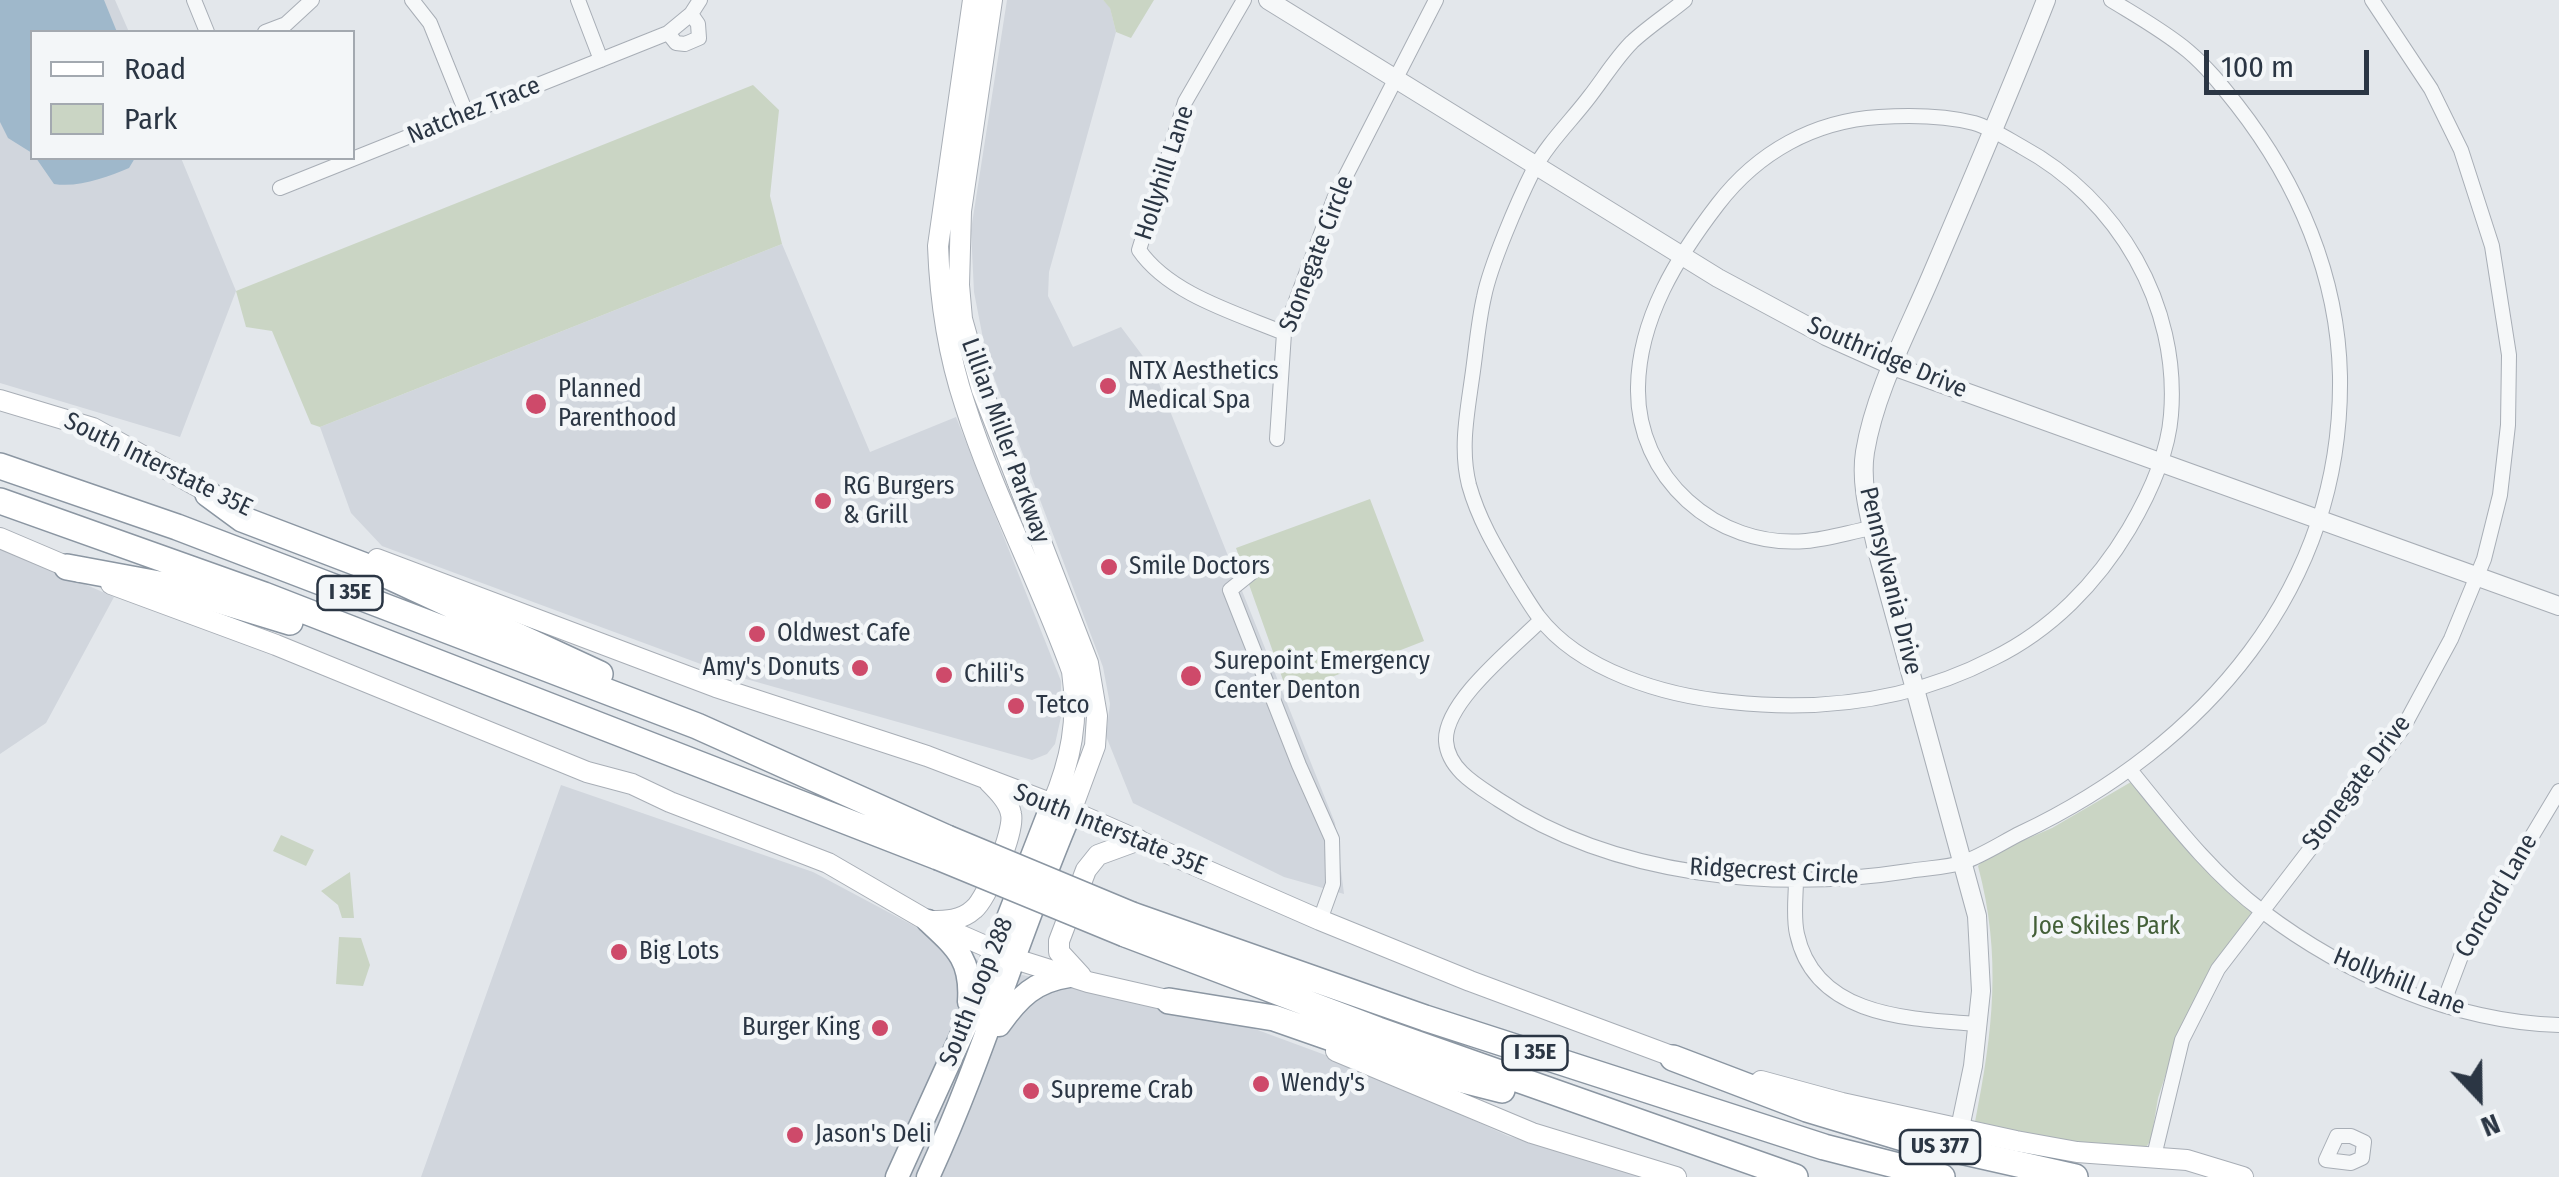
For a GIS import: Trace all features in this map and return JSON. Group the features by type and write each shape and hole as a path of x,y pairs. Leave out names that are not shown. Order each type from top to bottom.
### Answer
{"highway":[{"name":"I 35E","path":"0,466 196,534 697,726 942,848"},
{"path":"208,494 242,519 374,569 633,690 697,726"},
{"name":"I 35E","path":"0,501 154,554 942,848 1378,1030 1795,1177"},
{"path":"68,567 175,587 372,647 444,664"},
{"name":"South Loop 288","path":"897,1177 967,1023 1039,886 1062,808"},
{"path":"928,921 953,945 968,970 967,1023"},
{"name":"I 35E","path":"1129,925 1824,1147 1942,1177"},
{"name":"South Loop 288","path":"928,1177 983,1048 1005,955"},
{"path":"983,1048 1026,992 1038,984 1078,979"},
{"path":"1169,1002 1274,1018 1423,1070 1652,1128"},
{"name":"US 377","path":"1673,1058 1855,1124 2075,1177"}],"main road":[{"name":"Lillian Miller Parkway","path":"973,0 959,285 972,357 1040,564"},
{"name":"Lillian Miller Parkway","path":"992,0 938,246 939,285 964,405 1084,647 1097,716 1095,746 1062,808"},
{"path":"950,346 972,357"},
{"name":"South Interstate 35E","path":"0,400 93,428 208,494 716,687 866,733 1062,808 1320,920 1673,1058 1842,1103 1960,1128 2078,1152 2196,1162 2243,1177"},
{"path":"0,538 587,772 632,784 828,863 928,921 1005,955 1078,979 1270,1024 1532,1134 1676,1177"},
{"path":"928,921 949,922 963,917 981,902 1012,822 1008,805 989,781"},
{"path":"1078,979 1058,952 1086,870 1098,855 1139,840"}],"street":[{"path":"194,0 206,30"},
{"path":"270,30 286,24 312,0"},
{"path":"412,0 430,23 466,114"},
{"path":"578,0 601,60"},
{"name":"Natchez Trace","path":"355,158 668,33 691,14 700,0"},
{"name":"Hollyhill Lane","path":"1244,0 1186,102 1139,250 1151,268 1178,284 1284,333"},
{"name":"Southridge Drive","path":"1268,0 1535,167 1826,336 1892,366 2559,606"},
{"path":"1395,79 1436,0"},
{"path":"1685,0 1631,43 1535,167 1484,292 1463,436 1468,480 1485,532 1541,620 1567,644 1617,674 1660,690 1702,699 1832,706 1917,690 1997,657 2061,614 2094,580 2122,542 2160,463 2171,421 2172,374 2166,332 2144,274 2114,223 2071,179 1981,124 1906,116 1859,118 1812,130 1771,152 1736,180 1680,254 1650,328 1638,374 1643,433 1668,480 1688,505 1720,524 1770,540 1804,542 1872,528"},
{"name":"Pennsylvania Drive","path":"1960,1128 1978,1024 1977,916 1872,528 1864,456 1892,366 2046,0"},
{"name":"Ridgecrest Circle","path":"1541,620 1460,702 1446,740 1455,766 1526,818 1608,850 1679,868 1730,876 1867,878 1964,862 2081,803 2131,771 2184,728 2252,648 2284,598 2319,521 2336,449 2339,349 2310,227 2268,145 2214,76 2186,50 2111,0"},
{"name":"Stonegate Drive","path":"2154,1156 2182,1040 2218,969 2403,728 2452,639 2484,559 2500,496 2508,425 2509,356 2497,268 2461,150 2432,89 2372,0"},
{"name":"Natchez Trace","path":"668,33 676,43 693,42 700,31 691,14"},
{"name":"Stonegate Circle","path":"1276,439 1284,333 1334,199 1395,79"},
{"name":"Natchez Trace","path":"280,188 350,160"},
{"path":"1256,569 1230,590 1332,840 1334,884 1320,920"},
{"name":"Hollyhill Lane","path":"2131,771 2197,851 2260,910 2344,965 2443,1004 2507,1020 2559,1025"},
{"name":"Concord Lane","path":"2443,1004 2463,951 2559,791"},
{"path":"1796,878 1797,934 1815,975 1854,1005 1882,1014 1978,1024"},
{"path":"2325,1177 2326,1160"}],"shaded area":[{"path":"0,0 115,0 128,30 30,30 30,160 182,160 236,291 180,437 0,383"},
{"path":"1007,0 1103,0 1110,7 1116,32 1049,272 1048,296 1073,347 1121,327 1154,371 1335,823 1344,894 1284,877 1133,803 1106,736 1110,704 1103,667 987,359 974,292 971,230"},
{"path":"782,244 870,452 956,417 1061,681 1061,717 1055,744 1047,754 1032,760 725,673 382,546 351,513 320,427"},
{"path":"0,547 114,597 46,723 0,754"},
{"path":"561,785 813,872 995,969 1236,1022 1355,1066 1508,1136 1651,1177 421,1177"}],"green space":[{"path":"1103,0 1154,0 1131,38 1116,32 1110,8"},
{"path":"753,85 779,110 770,196 782,244 320,427 311,424 272,331 246,327 236,291"},
{"path":"1370,499 1424,641 1288,694 1236,548"},
{"name":"Joe Skiles Park","path":"2131,782 2191,854 2252,912 2211,968 2178,1037 2158,1098 2151,1140 2144,1150 2077,1143 1975,1122 1992,994 1990,931 1978,866 1987,856 2052,828"},
{"path":"281,835 314,850 306,866 273,851"},
{"path":"350,872 354,918 342,918 338,905 321,891"},
{"path":"339,937 361,938 370,965 363,986 336,984"}],"water":[{"path":"0,0 104,0 116,30 30,30 30,152 8,138 0,122"},
{"path":"37,160 134,160 129,168 112,175 83,183 54,184"}],"place":[{"name":"NTX Aesthetics Medical Spa","path":"1108,386"},
{"name":"Planned Parenthood","path":"536,404"},
{"name":"RG Burgers & Grill","path":"823,501"},
{"name":"Smile Doctors","path":"1109,567"},
{"name":"Oldwest Cafe","path":"757,634"},
{"name":"Amy's Donuts","path":"860,668"},
{"name":"Chili's","path":"944,675"},
{"name":"Surepoint Emergency Center Denton","path":"1191,676"},
{"name":"Tetco","path":"1016,706"},
{"name":"Big Lots","path":"619,952"},
{"name":"Burger King","path":"880,1028"},
{"name":"Wendy's","path":"1261,1084"},
{"name":"Supreme Crab","path":"1031,1091"},
{"name":"Jason's Deli","path":"795,1135"}]}
